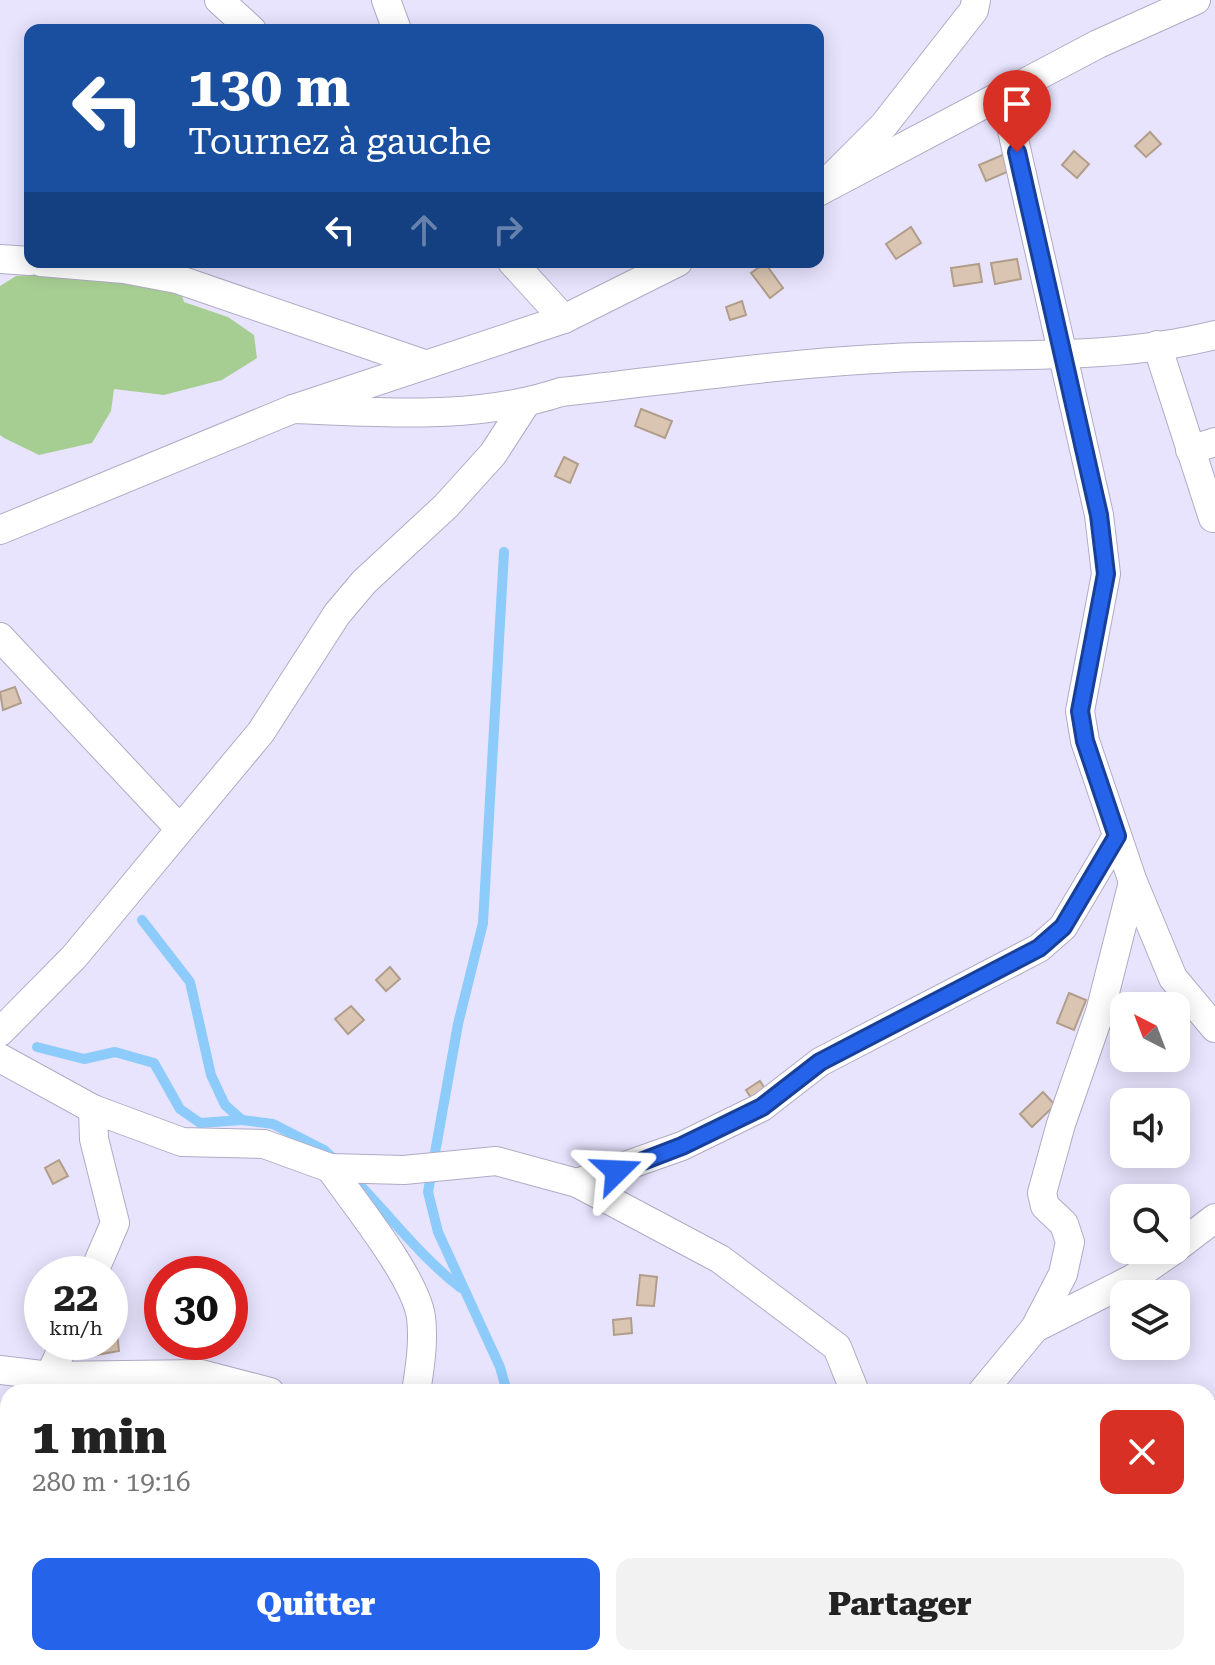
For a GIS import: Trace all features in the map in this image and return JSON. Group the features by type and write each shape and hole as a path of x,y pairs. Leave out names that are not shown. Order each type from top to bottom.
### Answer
{"street":[{"path":"219,0 245,24"},
{"path":"386,0 395,24"},
{"path":"824,189 1098,44 1196,0"},
{"path":"824,186 884,125 978,3"},
{"path":"1004,95 1099,515 1106,574 1080,711 1085,741 1133,882 1173,978 1215,1028"},
{"path":"0,259 24,261"},
{"path":"112,268 177,279 424,364"},
{"path":"517,268 564,319"},
{"path":"0,530 293,409 564,319 666,268"},
{"path":"293,409 472,412 526,403 561,392 891,358 1062,354 1157,345 1215,335"},
{"path":"1157,345 1203,446 1213,518"},
{"path":"0,1032 74,957 178,827 261,732 337,614 364,582 446,506 493,454 526,403"},
{"path":"0,637 178,827"},
{"path":"577,1183 682,1146 762,1107 820,1062 1039,948 1063,927 1117,836"},
{"path":"989,1384 1035,1328 1063,1274 1070,1242 1064,1224 1045,1206 1042,1193 1061,1124 1100,1012 1133,882"},
{"path":"0,1058 93,1109 182,1142 264,1144 330,1168 404,1170 496,1161 577,1183 731,1268 837,1347 852,1384"},
{"path":"93,1109 94,1139 115,1223 101,1256"},
{"path":"330,1168 408,1283 421,1315 422,1360 418,1384"},
{"path":"1190,1237 1215,1218"},
{"path":"1035,1328 1132,1279 1154,1264"},
{"path":"46,1384 57,1360"},
{"path":"0,1370 46,1384 201,1374 239,1384"}],"green space":[{"path":"124,269 177,279 184,302 228,317 254,335 257,358 222,380 164,395 114,389 111,411 92,443 39,455 4,438 0,435 0,286 16,276"}],"building":[{"path":"1150,132 1161,144 1146,157 1135,146"},
{"path":"1074,151 1089,164 1077,178 1062,165"},
{"path":"1007,153 1014,169 986,181 979,165"},
{"path":"911,227 921,243 896,259 886,244"},
{"path":"1017,259 1021,279 995,284 991,263"},
{"path":"979,264 982,282 954,286 951,268"},
{"path":"758,268 769,268 783,288 770,298 751,273"},
{"path":"742,301 746,315 730,320 726,307"},
{"path":"641,409 672,421 665,438 635,426"},
{"path":"564,457 578,464 570,483 555,476"},
{"path":"15,687 21,703 3,710 0,692"},
{"path":"390,967 400,979 386,991 376,980"},
{"path":"1069,993 1086,1000 1074,1030 1057,1023"},
{"path":"351,1006 364,1020 348,1034 335,1019"},
{"path":"760,1081 771,1098 757,1107 746,1090"},
{"path":"1043,1092 1055,1105 1032,1127 1020,1114"},
{"path":"59,1160 68,1176 53,1184 45,1168"},
{"path":"640,1275 657,1277 654,1306 637,1305"},
{"path":"631,1318 632,1333 614,1335 613,1320"}],"waterway":[{"path":"504,552 483,923 458,1024 428,1192 438,1232 500,1367 505,1384"},
{"path":"142,920 190,982 211,1075 225,1105 242,1120 273,1124 324,1150 335,1160"},
{"path":"37,1047 84,1059 115,1052 154,1063 180,1109 200,1123 242,1120"},
{"path":"352,1177 418,1249 461,1288"}],"route":[{"path":"617,1171 682,1146 762,1107 820,1062 1039,948 1063,927 1117,836 1085,741 1080,711 1106,574 1099,515 1017,152"}]}
